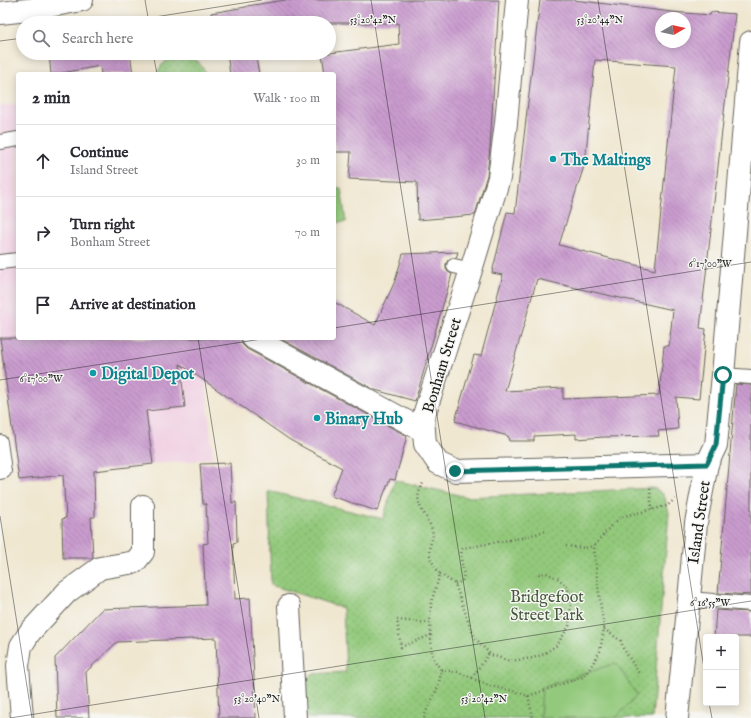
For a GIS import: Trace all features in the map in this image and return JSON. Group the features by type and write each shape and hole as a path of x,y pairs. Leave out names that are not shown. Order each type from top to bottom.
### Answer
{"street":[{"path":"0,13 82,0"},
{"name":"Bonham Street","path":"438,463 425,444 423,418 462,268 499,178 506,123 517,0"},
{"name":"Island Street","path":"677,718 696,523 707,464 716,445 749,94 751,42"},
{"path":"257,340 424,431"},
{"path":"438,463 455,471 707,464"},
{"path":"22,718 18,666 21,646 30,632 72,588 100,568 135,562 143,552 143,506"},
{"path":"289,606 295,718"}],"lane":[{"path":"0,142 16,139"},
{"path":"0,262 16,260"},
{"path":"723,375 751,377"},
{"path":"0,442 4,471 0,472"},
{"path":"689,600 751,604"}],"path":[{"path":"438,463 422,484 418,496 420,508 432,529 433,536 429,553 440,574 455,584 475,638 491,655 510,661 533,658 544,654 557,645 569,626 571,605 568,588 559,578 546,573 539,574 538,572"},
{"path":"650,486 652,510"},
{"path":"566,546 584,548 594,546 612,524 619,519 630,514 667,506 675,498"},
{"path":"455,584 462,582 464,576 460,554 463,548 521,538 546,531"},
{"path":"441,670 458,672 490,686 528,696 583,677 600,652 604,629 594,546"},
{"path":"424,718 439,683 441,670 432,654 430,623 431,603 440,574"},
{"path":"430,623 397,620 400,647 431,635"},
{"path":"604,629 621,641 623,648 640,675"},
{"path":"472,678 489,653"},
{"path":"528,696 533,718"}],"shaded area":[{"name":"Digital Depot","path":"16,104 16,340 59,340 203,347 213,457 193,461 153,464 19,480 0,336 0,106"}],"green space":[{"path":"169,60 194,60 202,66 205,72 158,72"},
{"path":"336,188 341,188 346,222 336,223"},
{"name":"Bridgefoot Street Park","path":"395,480 467,497 654,488 664,495 669,513 652,718 306,718 304,682 311,674 346,672 343,608 271,585 268,491 383,519"},
{"path":"616,663 637,695 616,718 540,718 542,688"}],"building":[{"path":"285,0 499,0 487,175 475,215 418,220 417,182 349,179 351,152 336,152 336,72 325,72 323,60 336,60 336,52 399,44 398,23 336,23 336,16 211,16 211,13"},
{"name":"The Maltings","path":"540,0 574,0 672,12 655,12 655,48 691,48 691,14 710,15 711,12 735,14 700,328 706,329 699,399 676,397 678,429 658,431 659,436 576,439 576,434 534,436 534,441 509,441 508,436 455,421 474,355 481,356 503,275 492,273 507,212 515,213","holes":["595,60 676,66 655,270 559,245 585,163","537,279 673,310 669,346 664,346 659,395 563,399 563,388 505,391"]},
{"path":"50,60 131,60 133,72 101,72 100,66 67,72 51,72"},
{"path":"228,60 256,60 259,72 230,72"},
{"name":"Binary Hub","path":"458,252 456,258 451,258 446,264 446,269 452,274 415,401 375,390 283,340 336,340 336,303 375,325 395,281 403,254"},
{"path":"0,338 16,338 16,340 241,340 242,344 247,349 407,436 395,480 390,479 377,511 331,496 342,468 290,440 180,364 185,407 146,411 153,464 94,471 95,517 91,517 93,558 63,558 62,519 66,518 63,475 19,480"},
{"path":"736,384 751,385 751,595 718,593"},
{"path":"230,463 232,503 236,502 237,542 233,543 235,599 250,598 256,718 219,718 216,638 117,642 86,672 89,718 57,718 55,658 102,609 206,605 203,544 208,543 206,504 203,504 200,464"},
{"path":"716,610 751,612 751,637 739,637 739,634 714,634"}],"place":[{"name":"The Maltings","path":"553,159"},
{"name":"Digital Depot","path":"93,373"},
{"name":"Binary Hub","path":"317,418"}],"route":[{"path":"455,471 707,464 716,445 723,375"}]}
